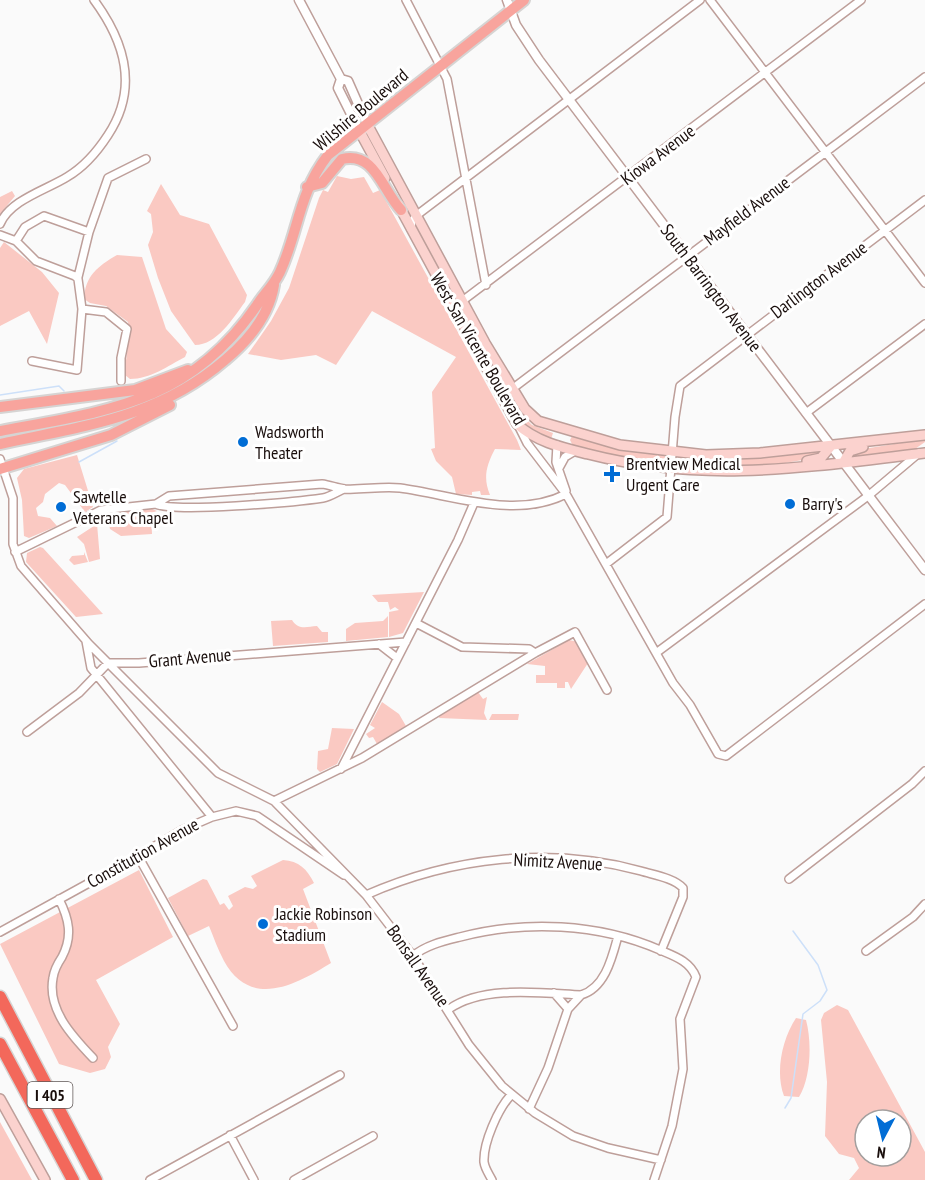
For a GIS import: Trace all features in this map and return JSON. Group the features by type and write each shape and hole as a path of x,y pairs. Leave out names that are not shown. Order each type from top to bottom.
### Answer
{"highway":[{"name":"I 405","path":"0,997 96,1180"},
{"path":"0,1013 88,1180"},
{"name":"I 405","path":"0,1044 73,1180"}],"main road":[{"name":"Wilshire Boulevard","path":"2,443 92,425 141,411 184,391 237,351 261,321 271,302 274,285 286,258 307,187 328,155 524,0"},
{"name":"West San Vicente Boulevard","path":"363,127 401,210 453,308 517,424 530,435 575,451 671,470 727,472 770,470 923,452"},
{"name":"West San Vicente Boulevard","path":"363,127 417,215 512,389 531,416 575,434 620,445 672,452 731,455 925,435"},
{"path":"307,187 322,183 342,159 356,157 374,168 390,198 401,210"},
{"name":"Wilshire Boulevard","path":"0,431 127,405 165,389 200,366 236,332 274,285"},
{"path":"1,466 129,428 202,385 221,370 237,351"},
{"path":"0,406 135,390 200,366"},
{"path":"549,425 557,435 557,445"},
{"path":"575,434 570,435 567,442 575,451"},
{"path":"843,463 854,449 885,445 914,436"},
{"path":"770,470 789,463 818,459 831,446"},
{"path":"0,1099 45,1180"}],"street":[{"path":"0,224 13,208 67,177 89,160 118,119 126,89 125,60 112,26 94,0"},
{"path":"299,0 341,79 348,81 363,127"},
{"path":"406,0 447,79 486,285"},
{"name":"South Barrington Avenue","path":"507,0 524,39 925,570"},
{"path":"411,229 417,215 700,0"},
{"path":"710,0 925,283"},
{"name":"Kiowa Avenue","path":"453,308 766,74 861,0"},
{"name":"Mayfield Avenue","path":"512,389 925,77"},
{"path":"32,361 77,370 82,309 78,277 88,232 103,185 108,178 146,159"},
{"name":"Darlington Avenue","path":"606,564 664,522 667,517 680,386 925,200"},
{"path":"16,241 25,227 44,216 88,232"},
{"path":"0,234 16,241 36,261 78,277"},
{"path":"82,309 106,312 127,329 121,358 121,381"},
{"path":"806,413 925,324"},
{"path":"517,424 527,443 566,494 656,653 722,757 925,604"},
{"path":"557,445 556,456 566,494"},
{"path":"560,468 565,457 575,451"},
{"path":"656,653 868,496 923,452"},
{"name":"Bonsall Avenue","path":"1,466 13,498 15,552 21,566 86,641 218,773 274,801 320,845 366,895 413,956 449,1009 469,1045 511,1095 558,1127 592,1143 661,1160"},
{"path":"156,504 170,496 322,484 344,489 399,488 474,503 534,503 550,501 566,494"},
{"path":"249,489 250,504"},
{"path":"15,552 101,510 156,504 175,509 323,498 344,489"},
{"path":"341,769 458,540 474,503"},
{"path":"416,623 462,647 529,649 535,653"},
{"path":"274,801 341,769 535,653 575,632 607,690"},
{"name":"Bonsall Avenue","path":"86,641 88,660 95,674 212,817"},
{"name":"Grant Avenue","path":"108,663 406,642"},
{"path":"379,644 397,658"},
{"path":"27,732 79,693 108,663"},
{"path":"789,879 912,784 925,771"},
{"name":"Constitution Avenue","path":"0,932 182,830 212,817 236,811 257,816 349,878"},
{"path":"138,856 233,1026"},
{"name":"Nimitz Avenue","path":"366,895 429,872 495,860 553,858 612,864 673,882 683,888 683,897 661,951"},
{"path":"59,899 69,928 67,943 52,978 53,995 60,1017 93,1058"},
{"path":"866,951 913,917 925,904"},
{"path":"413,956 424,949 450,940 502,928 564,928 618,936 661,951 686,963 696,977 680,1019 683,1069 672,1126 654,1180"},
{"path":"449,1009 463,1002 512,992 581,994 590,992 600,984 618,936"},
{"path":"554,993 568,1009"},
{"path":"529,1109 548,1068 568,1009 581,994"},
{"path":"150,1180 340,1075"},
{"path":"492,1180 484,1166 485,1152 505,1103 511,1095"},
{"path":"230,1135 254,1180"},
{"path":"294,1180 373,1136"}],"shaded area":[{"path":"337,176 351,179 364,177 373,193 380,190 517,440 521,450 495,449 492,455 486,477 490,495 481,495 480,491 472,492 472,495 456,494 452,477 436,461 431,449 435,448 432,392 456,357 372,311 336,365 316,355 281,360 248,354 271,321 289,288 319,198 323,190 328,192"},
{"path":"161,184 180,215 209,224 247,295 245,302 224,330 203,344 195,345 171,311 148,245 153,232 151,214 147,211"},
{"path":"12,191 15,196 0,214 0,197"},
{"path":"4,242 42,272 59,293 47,344 29,311 0,326 0,248"},
{"path":"117,255 142,257 166,329 187,352 185,357 165,368 152,374 130,379 125,375 128,322 106,306 90,303 84,299 87,284 94,272"},
{"path":"468,315 525,418 532,425 553,433 551,439 527,427 522,421 466,316"},
{"path":"572,436 665,455 666,464 635,461 573,446 570,440"},
{"path":"925,439 925,442 915,449 850,457 857,450"},
{"path":"825,451 814,458 768,466 677,466 678,457 732,459"},
{"path":"77,455 93,507 85,512 65,485 59,483 45,494 43,502 36,508 38,516 50,518 57,526 29,538 24,536 22,500 17,478 24,469"},
{"path":"150,508 157,511 151,513 152,534 121,536 110,529 107,514 110,512"},
{"path":"97,524 100,559 89,562 84,544 77,537"},
{"path":"40,547 103,614 76,617 26,562 27,553"},
{"path":"84,552 88,562 74,565 69,560 72,556 84,555"},
{"path":"424,592 403,633 389,637 389,612 399,610 395,607 390,610 388,602 378,602 372,595"},
{"path":"388,616 388,637 346,641 346,629 355,623 383,621"},
{"path":"292,620 300,627 317,626 322,632 328,632 328,642 273,646 271,621"},
{"path":"569,640 578,642 588,663 571,689 568,682 565,682 565,688 557,688 557,683 536,683 536,675 545,675 545,666 527,664"},
{"path":"478,692 483,699 487,697 484,713 487,720 439,718 440,715"},
{"path":"382,702 399,714 406,726 377,744 373,737 369,738 366,734 375,728 370,725"},
{"path":"492,714 519,714 518,720 489,720"},
{"path":"332,728 354,729 337,764 320,772 317,769 318,751 328,749"},
{"name":"Jackie Robinson Stadium","path":"283,860 294,862 302,867 314,883 303,889 331,963 289,985 261,989 247,985 235,976 224,961 209,926 188,936 168,898 203,879 207,880 220,905 224,903 229,910 233,906 228,896 245,887 253,889 257,886 251,876"},
{"path":"139,870 173,937 96,980 120,1024 108,1047 111,1057 105,1069 90,1073 59,1064 0,944"},
{"path":"837,1005 848,1010 901,1108 853,1108 853,1158 839,1154 825,1136 827,1082 821,1020 824,1013"},
{"path":"796,1018 806,1020 810,1049 806,1080 799,1097 784,1096 780,1077 781,1056"},
{"path":"0,1122 32,1180 0,1180"},
{"path":"913,1130 925,1152 925,1180 849,1180 859,1168 913,1168"}],"waterway":[{"path":"0,395 59,386 64,391"},
{"path":"79,462 117,441"},
{"path":"785,1108 791,1098 803,1014 820,1001 827,990 818,965 793,931"}],"place":[{"name":"Wadsworth Theater","path":"243,442"},
{"name":"Brentview Medical Urgent Care","path":"612,474"},
{"name":"Barry's","path":"790,504"},
{"name":"Sawtelle Veterans Chapel","path":"61,507"},
{"name":"Jackie Robinson Stadium","path":"263,924"}]}
